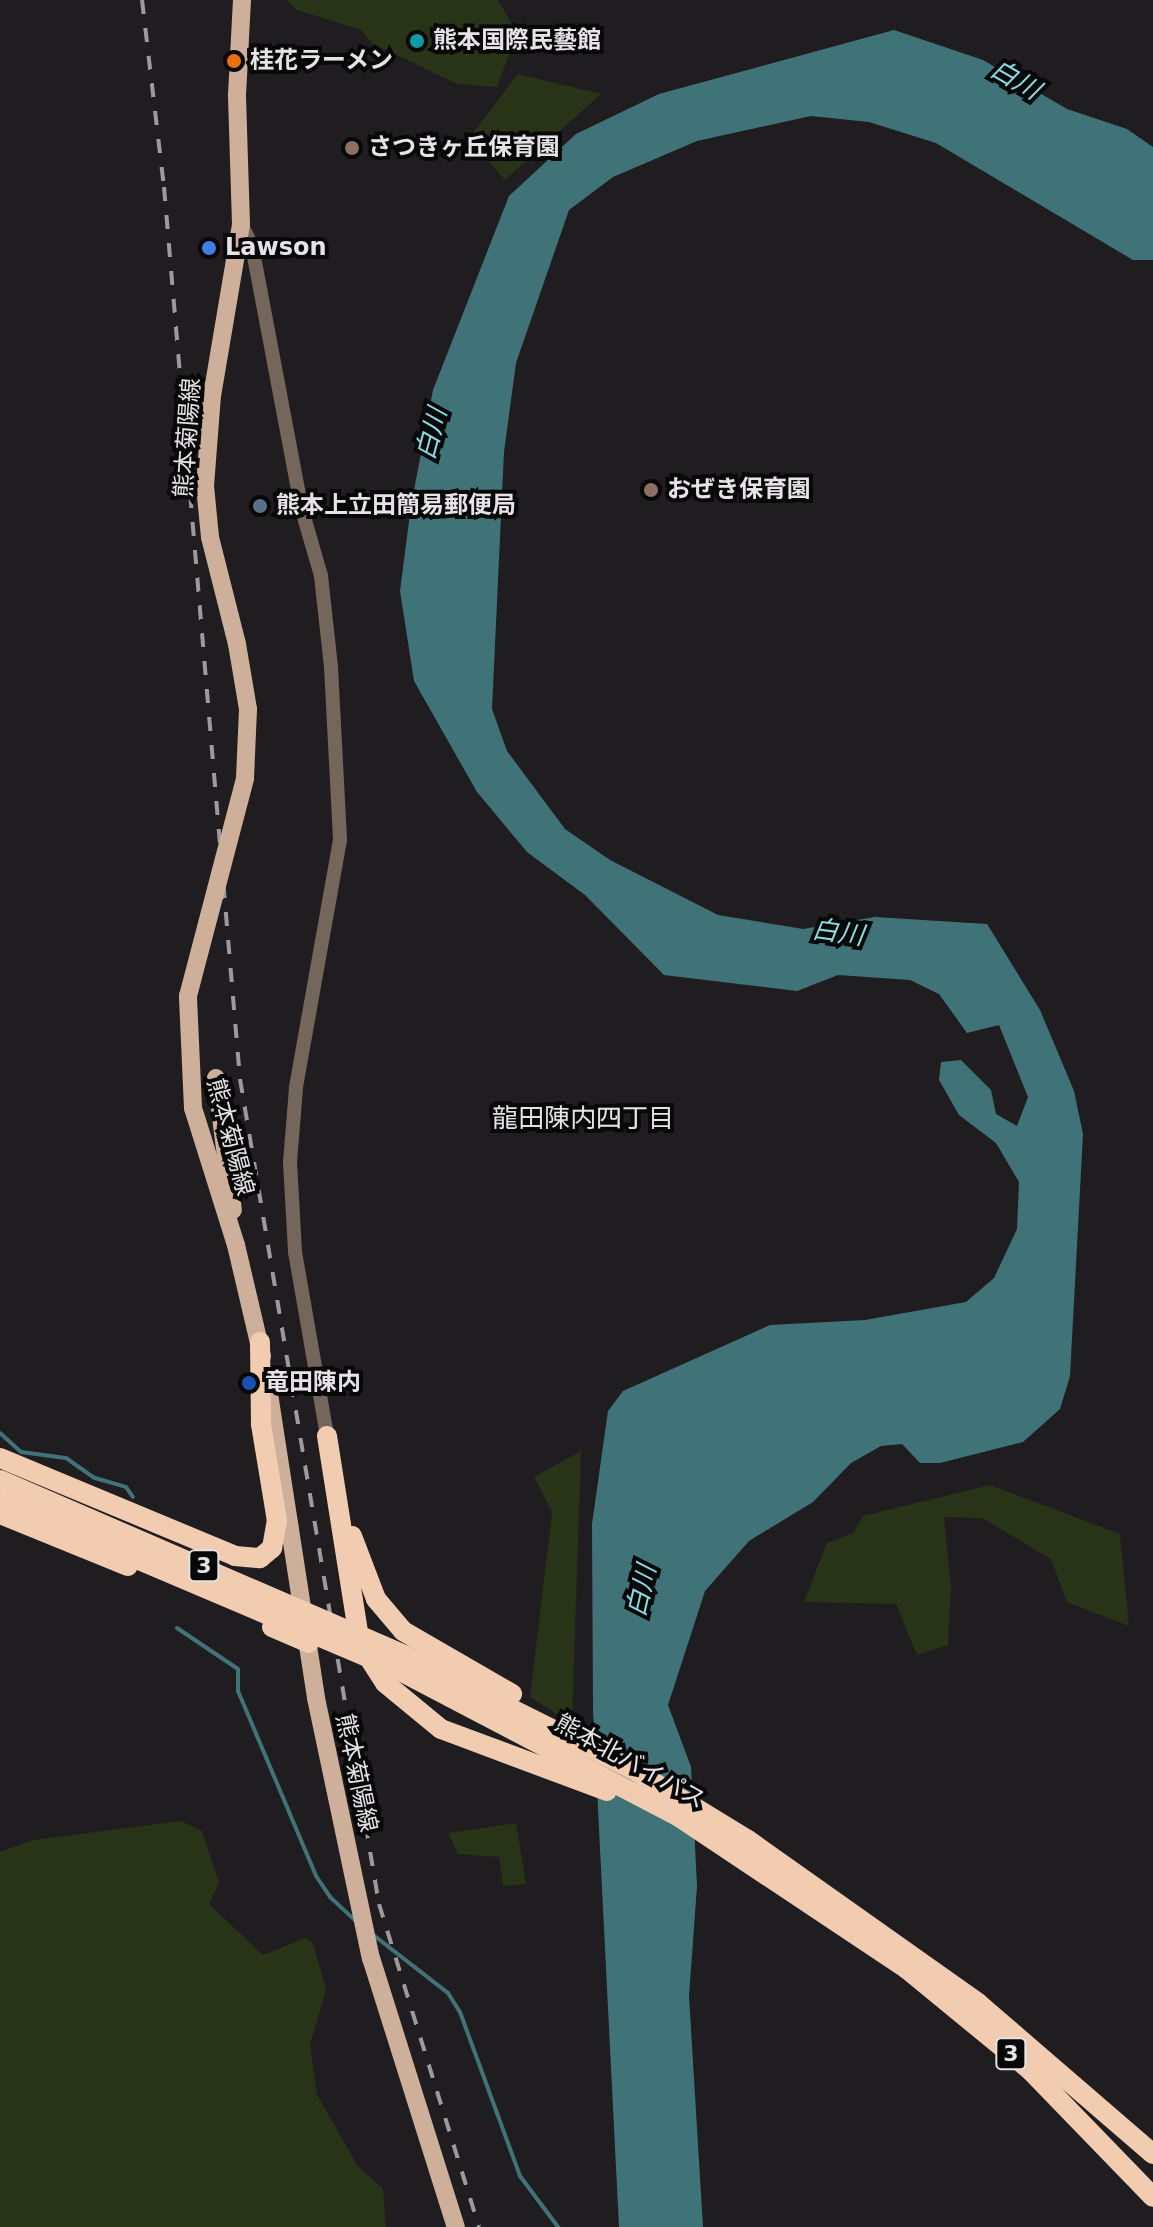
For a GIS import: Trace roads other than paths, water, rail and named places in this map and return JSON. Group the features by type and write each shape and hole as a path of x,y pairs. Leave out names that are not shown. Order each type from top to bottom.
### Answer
{"highway":[{"path":"0,1458 235,1556 260,1558 272,1548 277,1521 261,1424 260,1342"},
{"name":"3","path":"327,1436 336,1452 361,1568 376,1599 415,1641 517,1712"},
{"name":"3","path":"327,1436 360,1644 400,1700 473,1744 679,1817"},
{"name":"熊本北バイパス","path":"0,1480 403,1664"},
{"name":"熊本北バイパス","path":"0,1501 517,1712 632,1769 978,2003 1153,2154"},
{"path":"0,1514 309,1643"},
{"name":"熊本北バイパス","path":"517,1712 679,1817 857,1924 1031,2071 1153,2197"}],"main road":[{"name":"熊本菊陽線","path":"242,0 237,95 241,224 214,381 205,486 210,537 237,644 248,709 247,764 240,807 188,996 193,1108 236,1245 260,1342 309,1643 371,1958 456,2227"},
{"path":"216,1078 236,1245"}],"street":[{"path":"241,224 252,246 302,510 321,576 331,667 340,840 296,1088 290,1162 295,1252 327,1436"}],"water":[{"name":"白川","path":"894,30 983,60 1067,109 1127,129 1153,147 1153,260 1133,260 936,143 869,122 811,116 697,141 613,177 569,210 516,363 504,452 492,709 507,751 565,829 610,860 718,915 803,929 875,917 987,924 1040,1010 1074,1091 1083,1134 1070,1376 1060,1409 1023,1442 940,1463 920,1463 902,1444 881,1446 851,1463 813,1502 749,1541 705,1591 668,1705 691,1767 697,1886 689,1996 703,2227 619,2227 593,1709 592,1524 608,1411 623,1391 770,1325 865,1320 966,1302 994,1278 1017,1229 1019,1182 996,1143 959,1115 939,1080 941,1062 961,1060 991,1090 996,1114 1017,1126 1028,1097 999,1025 967,1033 939,994 910,980 838,975 797,991 664,975 585,895 527,852 477,792 414,681 400,591 411,506 433,390 509,196 576,134 659,94"}],"waterway":[{"path":"0,1433 21,1452 66,1458 95,1478 126,1487 133,1497"},
{"path":"177,1628 238,1669 238,1691 316,1876 330,1897 356,1921"},
{"path":"372,1934 448,1993 460,2012 520,2176 558,2227"}],"railway":[{"path":"142,0 164,187 240,1079 379,1904 479,2227"}],"place":[{"name":"熊本国際民藝館","path":"417,41"},
{"name":"桂花ラーメン","path":"234,61"},
{"name":"さつきヶ丘保育園","path":"352,148"},
{"name":"Lawson","path":"209,248"},
{"name":"おぜき保育園","path":"651,490"},
{"name":"熊本上立田簡易郵便局","path":"260,506"},
{"name":"竜田陳内","path":"249,1383"}],"district":[{"name":"龍田陳内四丁目","path":"583,1119"}]}
